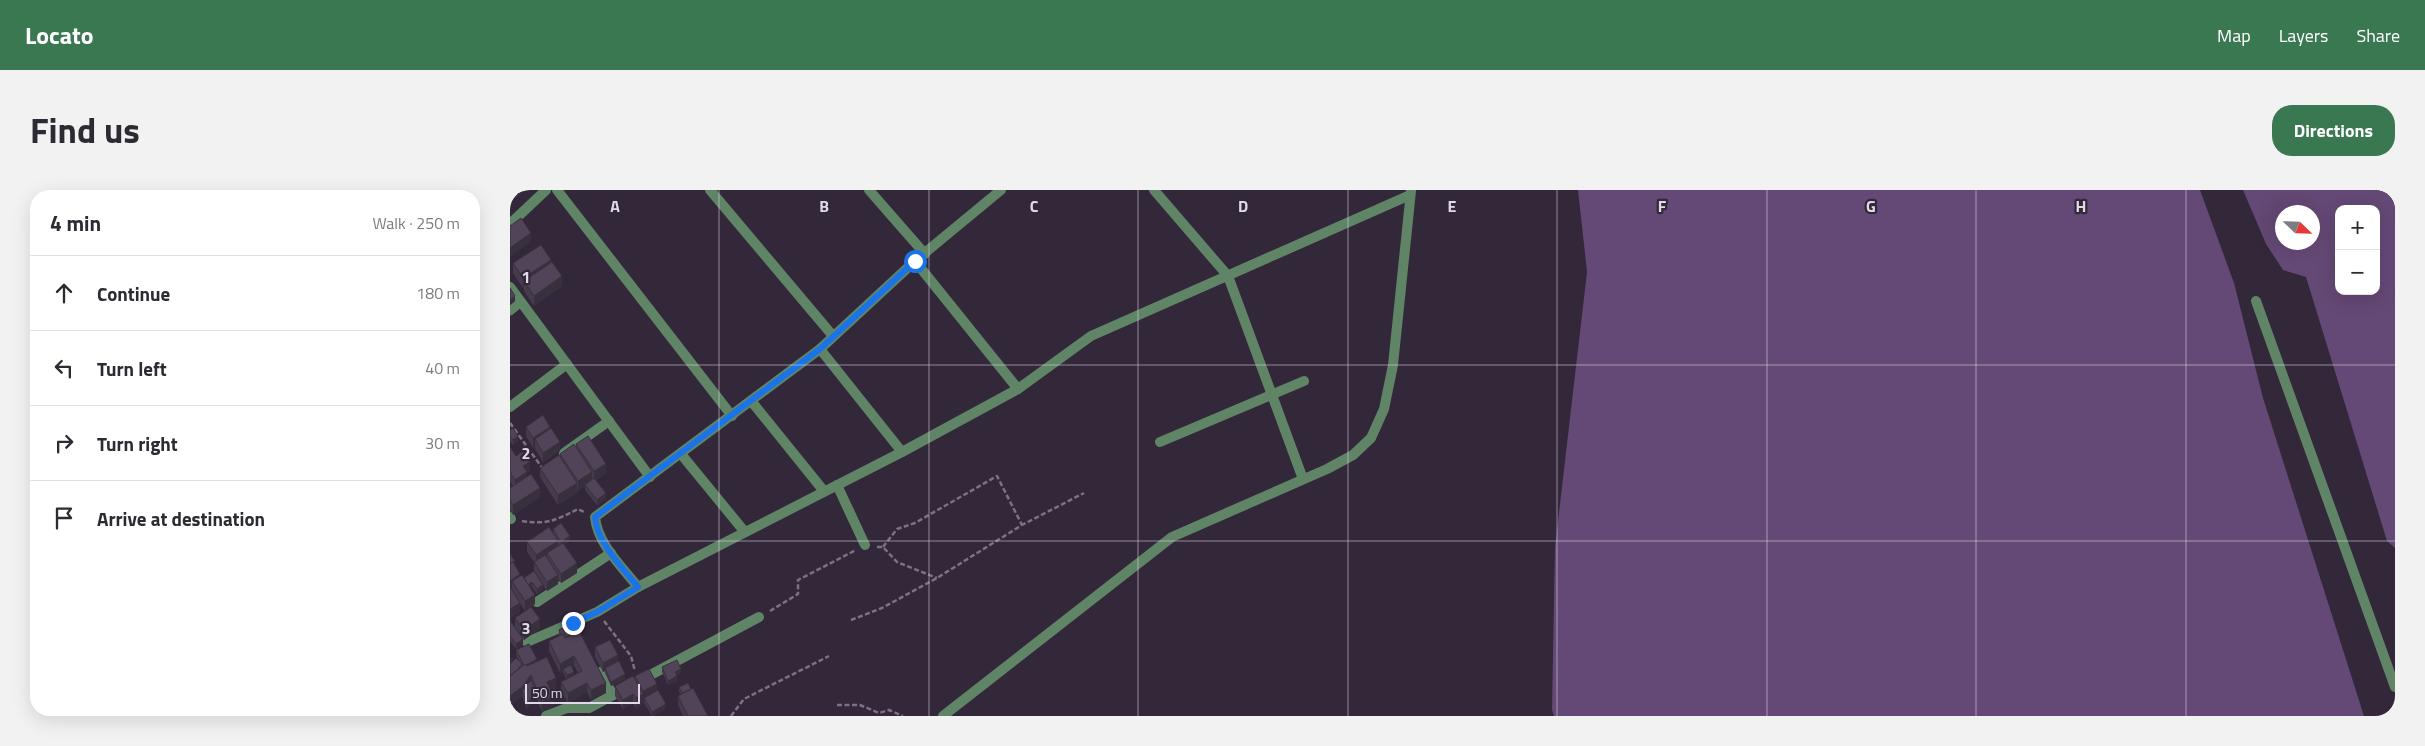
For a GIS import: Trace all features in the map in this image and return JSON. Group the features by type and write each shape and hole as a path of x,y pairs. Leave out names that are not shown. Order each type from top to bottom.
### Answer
{"street":[{"path":"510,224 546,190"},
{"path":"557,190 732,416"},
{"path":"710,190 833,336"},
{"path":"869,190 925,254"},
{"path":"638,587 611,554 595,526 595,517 752,402 820,349 915,261 1001,190"},
{"path":"1154,190 1228,276 1303,479"},
{"path":"527,642 575,627 638,587 823,490 837,485 902,452 1018,389 1091,336 1228,276 1410,192"},
{"path":"943,716 1172,537 1353,455 1371,438 1384,409 1393,365 1410,192"},
{"path":"915,261 1018,389"},
{"path":"510,286 650,477"},
{"path":"2256,301 2395,687"},
{"path":"820,349 902,452"},
{"path":"510,407 567,364"},
{"path":"1160,442 1304,381"},
{"path":"752,402 823,490"},
{"path":"543,469 609,421"},
{"path":"681,454 744,532"},
{"path":"837,485 865,545"},
{"path":"537,602 611,554"},
{"path":"546,716 567,708 589,708 760,617"},
{"path":"595,663 613,695"}],"lane":[{"path":"510,310 521,302"}],"path":[{"path":"510,423 543,469"},
{"path":"882,548 897,529 915,523 997,476 1022,525"},
{"path":"851,620 882,608 937,578 1022,525 1084,493"},
{"path":"511,518 538,524 552,522 578,509 595,517"},
{"path":"760,617 798,594 798,580 865,545 882,548 897,562 937,578"},
{"path":"597,612 630,656 638,682"},
{"path":"732,716 744,699 829,656"},
{"path":"837,705 860,705 879,713 889,710 903,716"}],"shaded area":[{"path":"1578,190 2200,190 2234,283 2263,398 2364,716 1554,716 1552,710 1555,547 1587,272"},
{"path":"2243,190 2395,190 2395,548 2387,541 2306,277 2283,270 2266,244"}],"building":[{"path":"521,218 531,233 510,248 510,226"},
{"path":"541,245 551,260 523,278 513,263"},
{"path":"552,262 562,276 534,296 524,281"},
{"path":"510,288 515,296 510,300"},
{"path":"543,415 550,427 533,438 526,427"},
{"path":"513,428 518,436 513,440 510,436 510,430"},
{"path":"551,428 560,442 543,453 535,439"},
{"path":"588,436 606,464 594,471 576,444"},
{"path":"574,444 592,472 578,481 560,454"},
{"path":"510,447 516,456 523,451 530,462 523,466 527,472 515,480 510,472"},
{"path":"559,455 577,483 558,495 540,468"},
{"path":"531,474 540,488 513,505 510,500 510,488"},
{"path":"594,478 606,493 597,500 585,485"},
{"path":"561,523 570,536 561,542 553,529"},
{"path":"549,527 558,541 536,555 527,542"},
{"path":"563,543 577,563 561,574 547,553"},
{"path":"510,554 515,561 510,564"},
{"path":"545,555 558,575 547,582 534,562"},
{"path":"513,562 520,574 510,581 510,564"},
{"path":"534,571 543,585 537,589 532,582 528,585 524,578"},
{"path":"522,575 535,595 525,601 512,581"},
{"path":"510,587 520,603 510,609"},
{"path":"531,607 540,619 524,630 515,618"},
{"path":"511,622 523,639 516,644 510,636"},
{"path":"574,622 578,631 565,638 563,634 561,635 559,630"},
{"path":"579,631 606,683 591,690 587,683 568,693 561,682 582,671 574,656 560,664 549,641 563,634 565,638"},
{"path":"610,640 618,655 603,663 595,647"},
{"path":"529,644 537,659 524,665 516,650"},
{"path":"547,657 556,678 547,682 554,697 542,702 531,675 522,687 510,696 510,676 525,664 527,666"},
{"path":"516,658 522,664 511,675 510,664"},
{"path":"677,660 681,669 675,672 677,676 668,681 662,667"},
{"path":"619,661 625,674 611,682 605,668"},
{"path":"571,665 574,672 567,675 563,669"},
{"path":"649,669 657,684 643,691 635,676"},
{"path":"633,676 643,694 636,698 633,694 623,700 615,686"},
{"path":"531,680 536,692 527,704 522,691"},
{"path":"688,683 691,689 682,693 679,687"},
{"path":"693,688 708,716 688,716 678,696"},
{"path":"658,690 666,704 652,712 644,698"}],"route":[{"path":"573,623 597,612 638,587 611,554 595,526 595,517 752,402 820,349 915,261"}]}
